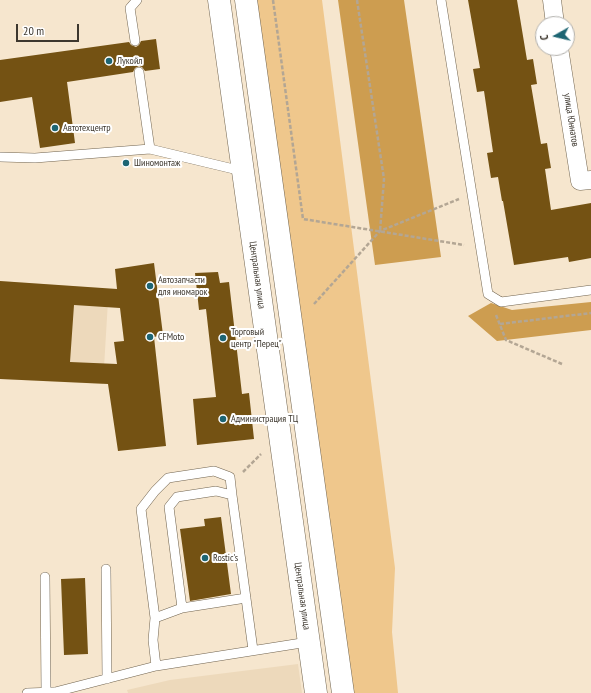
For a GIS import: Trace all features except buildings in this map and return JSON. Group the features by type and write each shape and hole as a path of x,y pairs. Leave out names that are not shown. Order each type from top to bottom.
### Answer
{"main road":[{"name":"Центральная улица","path":"219,0 316,693"},
{"path":"246,0 342,693"},
{"path":"243,171 270,168"}],"street":[{"path":"552,0 555,16"},
{"name":"улица Юннатов","path":"560,56 580,181 591,180"}],"lane":[{"path":"135,41 130,8 137,0"},
{"path":"442,0 488,294 501,302 591,290"},
{"path":"139,72 150,150"},
{"path":"0,157 35,158 150,150 243,171"},
{"path":"156,666 153,640 155,618 141,509 155,490 168,478 214,471 230,477 253,650"},
{"path":"182,608 169,507 177,497 216,491 232,495"},
{"path":"106,569 107,679"},
{"path":"44,577 46,692"},
{"path":"155,618 182,608 246,598"},
{"path":"27,693 55,692 156,666 308,642"}],"path":[{"path":"273,0 303,219 481,248"},
{"path":"356,0 384,179 380,231"},
{"path":"314,304 380,231 472,194"},
{"path":"488,294 506,340 562,364"},
{"path":"500,324 591,313"},
{"path":"231,484 262,453"}],"shaded area":[{"path":"251,0 322,0 395,568 392,632 398,693 348,693"},
{"path":"338,0 404,0 441,257 375,265"},
{"path":"0,281 100,288 100,294 108,301 103,384 0,379"},
{"path":"591,302 591,330 497,341 468,316 491,303 512,310"},
{"path":"298,664 302,693 128,693 127,690 170,680"}],"place":[{"name":"Лукойл","path":"109,61"},
{"name":"Автотехцентр","path":"55,128"},
{"name":"Шиномонтаж","path":"126,163"},
{"name":"Автозапчасти для иномарок","path":"150,286"},
{"name":"CFMoto","path":"150,337"},
{"name":"Торговый центр \"Перец\"","path":"223,338"},
{"name":"Администрация ТЦ","path":"223,419"},
{"name":"Rostic's","path":"205,558"}]}
